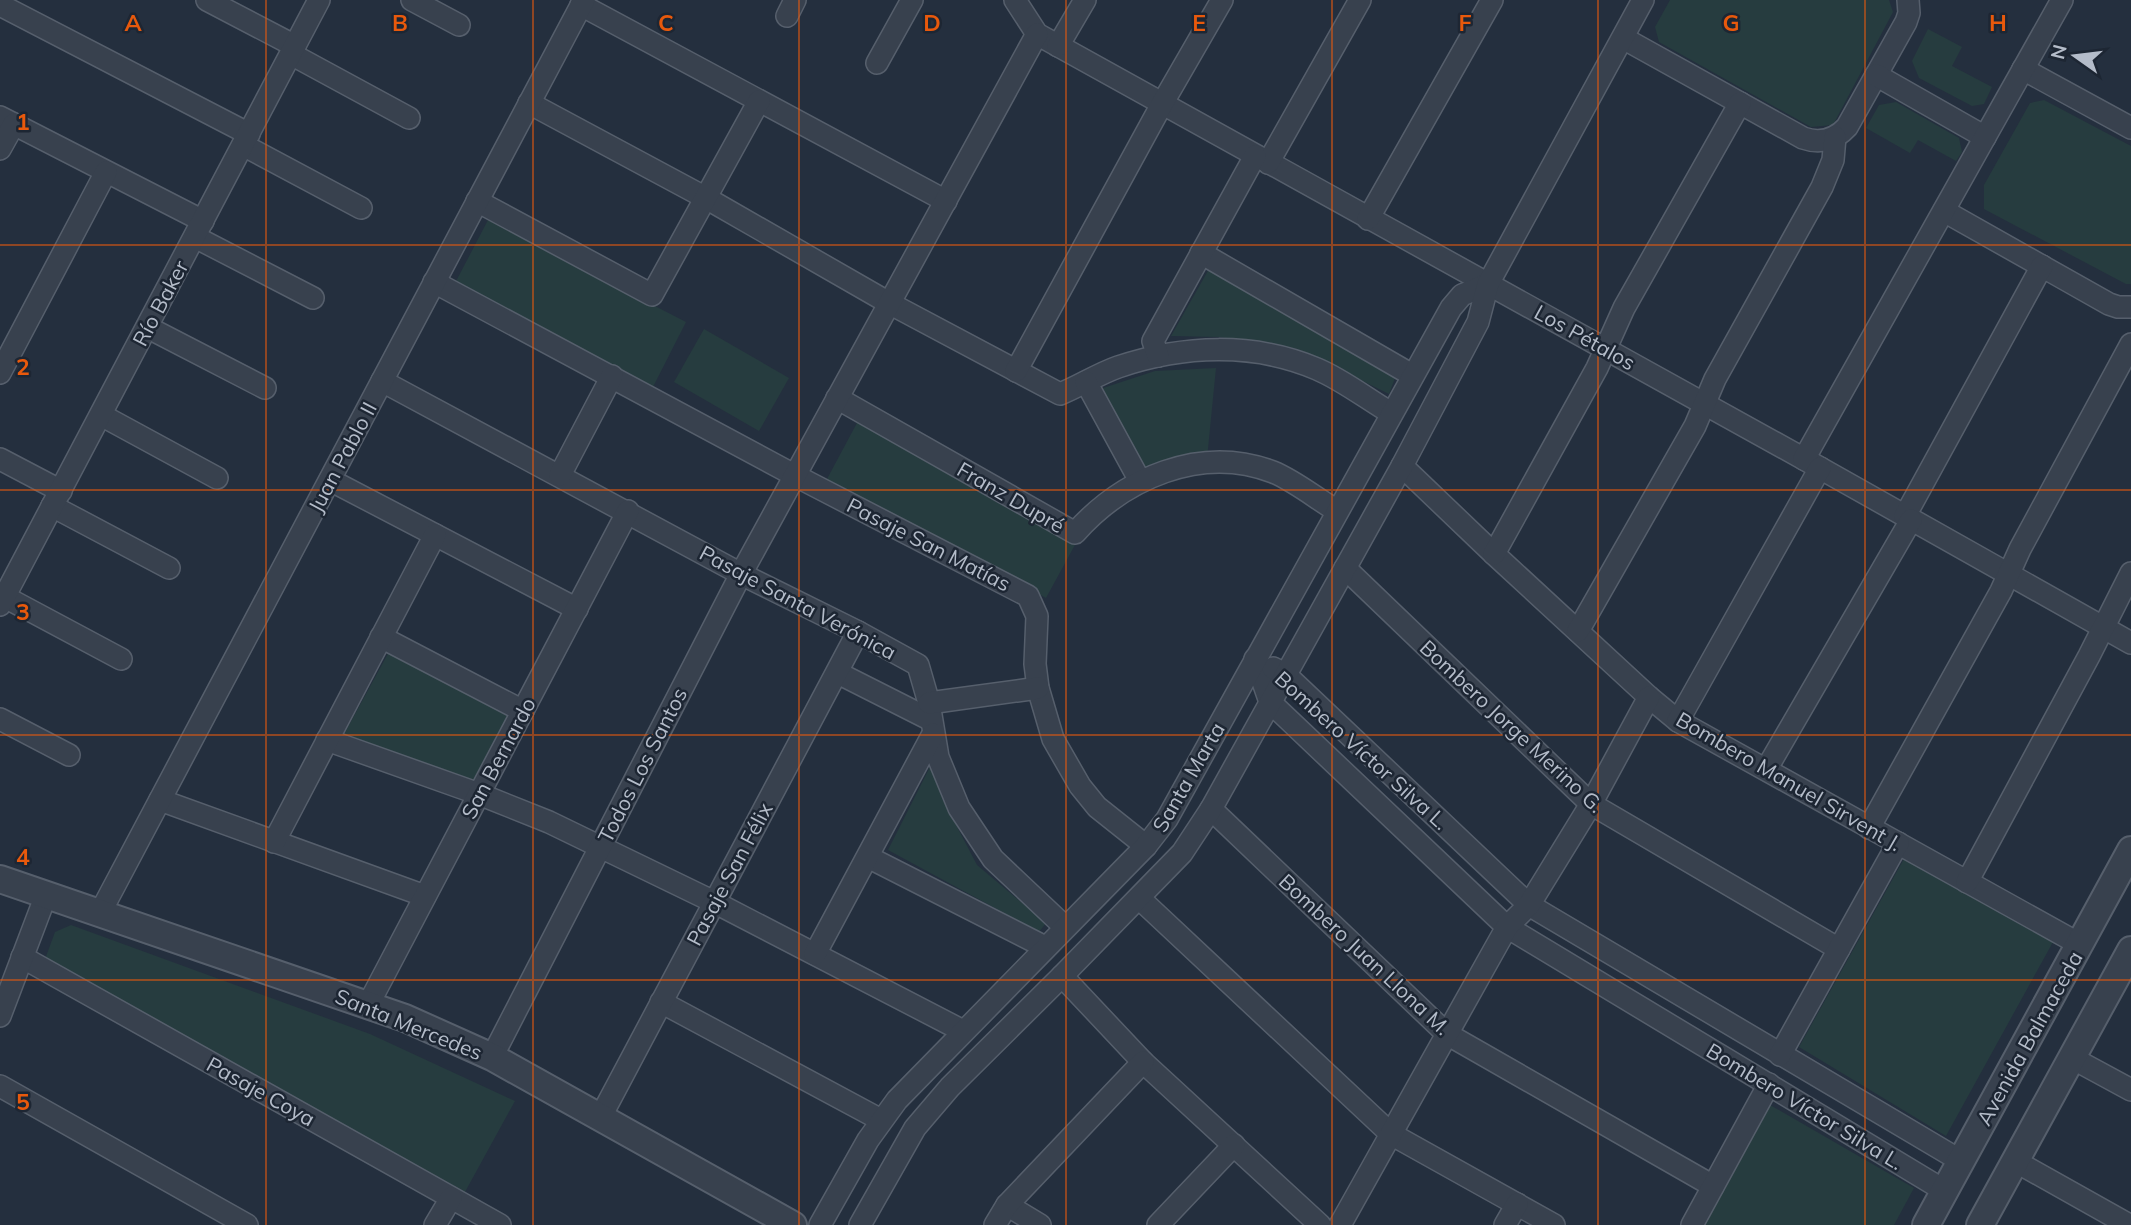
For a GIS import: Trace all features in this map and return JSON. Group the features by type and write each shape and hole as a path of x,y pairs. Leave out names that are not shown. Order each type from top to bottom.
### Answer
{"street":[{"path":"207,0 409,118"},
{"name":"Río Baker","path":"4,590 101,415 319,0"},
{"path":"412,0 459,25"},
{"path":"877,63 912,0"},
{"path":"1015,0 1037,34"},
{"path":"1058,46 1084,0"},
{"path":"1016,371 1222,0"},
{"path":"1158,356 1153,341 1201,253 1360,0"},
{"path":"1368,219 1492,0"},
{"name":"Santa Marta","path":"860,1225 915,1128 950,1087 1182,853 1211,809 1402,466 1478,322 1488,284 1643,0"},
{"path":"1678,720 1944,211 2062,0"},
{"path":"582,2 946,201"},
{"name":"Juan Pablo II","path":"100,913 582,2"},
{"path":"1623,38 1803,138 1820,141 1835,137 1847,127 1906,22 1911,2"},
{"path":"0,5 246,140 361,208"},
{"name":"Los Pétalos","path":"1037,34 2131,643"},
{"name":"Todos Los Santos","path":"492,1057 741,574 1037,34"},
{"path":"2023,69 2129,122"},
{"path":"1876,75 1985,137"},
{"path":"477,201 652,295 759,101"},
{"path":"529,103 706,198 889,303 1060,394 1115,368 1158,356 1202,350 1229,350 1281,357 1319,370 1391,413"},
{"path":"1494,554 1605,349 1624,308 1740,103"},
{"path":"0,149 7,120 106,172 313,298"},
{"path":"1578,631 1695,426 1715,379 1822,187 1833,160 1835,137"},
{"path":"0,373 106,172"},
{"path":"1944,211 2109,304 2131,307"},
{"path":"1201,253 1412,375"},
{"path":"1767,768 1908,518 2042,266"},
{"name":"Pasaje San Matías","path":"434,282 794,475 1028,596 1037,616 1035,640 1038,688 1053,739 1080,786 1097,807 1146,846"},
{"name":"Santa Marta","path":"820,1225 881,1120 914,1080 1146,846 1167,819 1412,375 1462,295 1488,284"},
{"path":"147,327 265,388"},
{"path":"1869,828 2009,575 2020,549 2131,344"},
{"path":"560,475 612,376"},
{"name":"Pasaje Santa Verónica","path":"382,381 741,574 918,665 946,780 975,835 993,859 1065,927"},
{"path":"1086,382 1140,481"},
{"name":"Franz Dupré","path":"837,398 1075,533 1105,502 1140,481 1188,466 1238,464 1275,473 1337,512"},
{"path":"101,415 217,478"},
{"path":"0,459 56,498 169,568"},
{"name":"Bombero Manuel Sirvent J.","path":"1402,466 1649,697 1678,720 2081,945"},
{"path":"330,480 577,609"},
{"name":"San Bernardo","path":"368,1005 628,512"},
{"path":"274,842 435,535"},
{"name":"Bombero Jorge Merino G.","path":"1345,568 1591,804 1839,949"},
{"path":"1967,882 2131,573"},
{"path":"4,590 121,659"},
{"name":"Pasaje San Félix","path":"600,1118 858,632"},
{"path":"381,637 523,710"},
{"name":"Bombero Víctor Silva L.","path":"1255,659 1285,674 1529,905 1961,1161"},
{"name":"Bombero Víctor Silva L.","path":"1255,659 1270,702 1507,927 1945,1191"},
{"path":"838,673 931,719 1038,688"},
{"path":"1340,1225 1507,927 1529,905 1591,804 1649,697"},
{"path":"0,719 69,755"},
{"path":"815,954 868,857 931,719"},
{"path":"327,740 549,822 714,902 963,1031"},
{"path":"160,800 425,896"},
{"name":"Bombero Juan Llona M.","path":"1211,809 1447,1034 1713,1186"},
{"path":"1780,1055 1898,843"},
{"name":"Avenida Balmaceda","path":"1926,1225 2131,850"},
{"path":"868,857 1045,947"},
{"name":"Santa Mercedes","path":"0,879 441,1032 492,1057 793,1225"},
{"path":"0,1016 46,895"},
{"path":"1139,898 1391,1134 1554,1225"},
{"path":"1980,1225 2131,950"},
{"name":"Pasaje Coya","path":"22,957 500,1225"},
{"path":"1062,976 1143,1062 1320,1225"},
{"path":"661,1002 881,1120"},
{"path":"2072,1058 2131,1090"},
{"path":"995,1225 1007,1205 1143,1062"},
{"path":"1692,1225 1769,1084"},
{"path":"0,1086 247,1225"},
{"path":"1158,1225 1234,1145"},
{"path":"2015,1161 2129,1225"},
{"path":"435,1225 451,1198"},
{"path":"1505,1225 1517,1204"},
{"path":"1007,1205 1040,1225"}],"green space":[{"path":"1670,0 1889,0 1893,12 1833,125 1811,127 1659,42 1655,27"},
{"path":"1928,29 1962,47 1952,66 1992,87 1984,104 1972,106 1919,78 1912,61"},
{"path":"2044,100 2131,146 2131,284 2126,284 1984,209 1984,185 2030,103"},
{"path":"1896,102 1959,138 1962,152 1956,161 1918,140 1910,153 1866,128 1879,105"},
{"path":"488,220 686,322 652,389 453,287"},
{"path":"1209,269 1395,378 1389,394 1298,349 1219,337 1171,336"},
{"path":"704,329 789,378 759,431 674,382"},
{"path":"1216,368 1207,459 1141,469 1103,388 1155,371"},
{"path":"858,421 1076,543 1046,598 827,479"},
{"path":"390,650 512,713 473,780 343,736"},
{"path":"933,761 942,798 977,865 1046,923 1039,932 888,850"},
{"path":"1905,857 2053,942 1946,1136 1799,1047"},
{"path":"71,925 370,1034 515,1101 465,1192 44,962 55,932"},
{"path":"1770,1105 1914,1188 1894,1225 1705,1225"}]}
